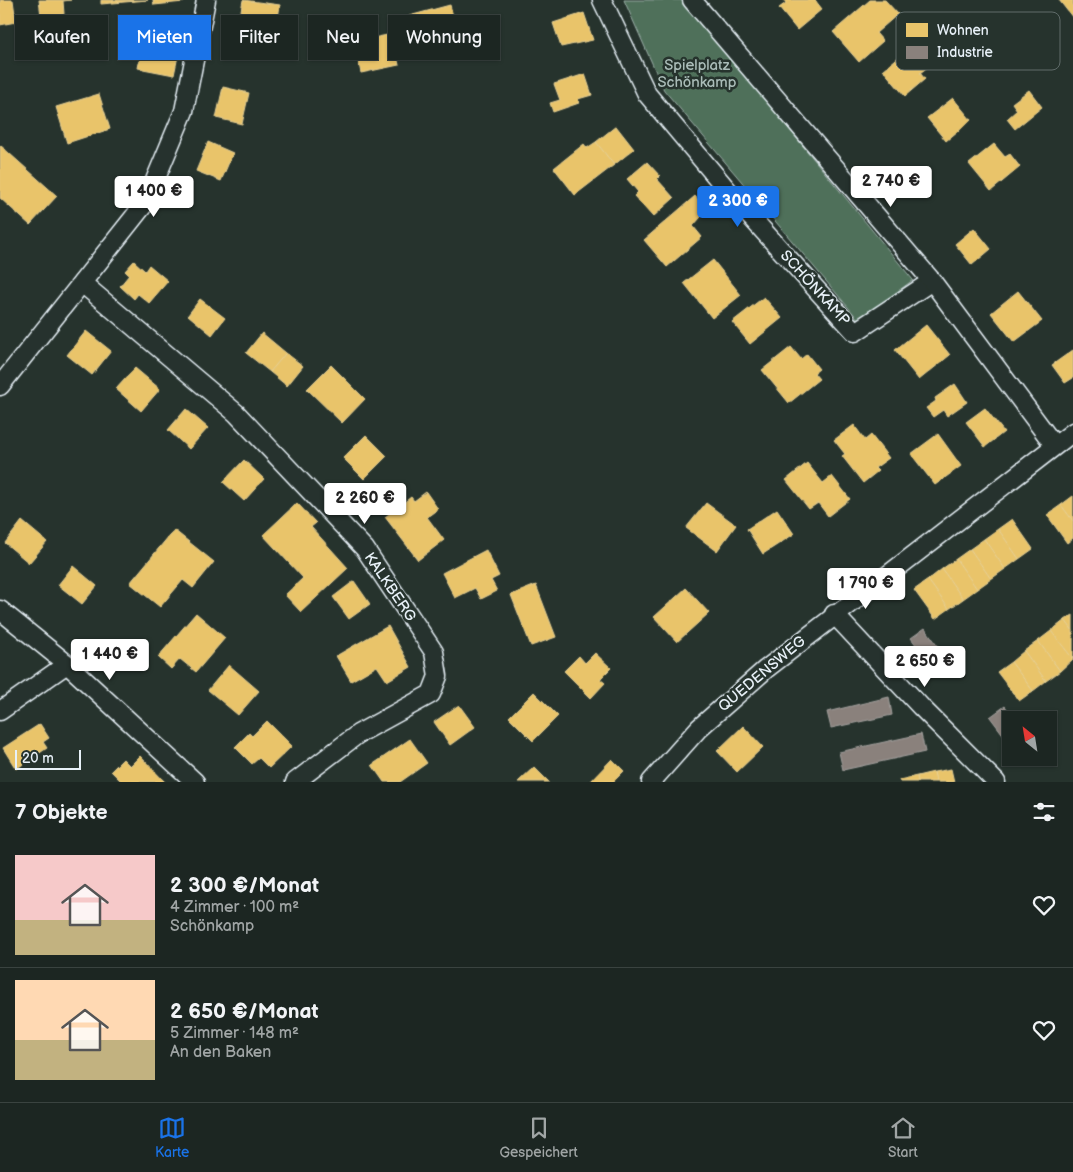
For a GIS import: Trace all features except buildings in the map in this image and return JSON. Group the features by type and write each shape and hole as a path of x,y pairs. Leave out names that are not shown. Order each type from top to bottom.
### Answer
{"street":[{"path":"0,386 146,202 184,111 206,0"},
{"name":"SCHÖNKAMP","path":"602,0 647,94 740,205 855,332 932,281"},
{"path":"692,0 932,281 1054,445"},
{"name":"KALKBERG","path":"82,283 236,413 345,527 365,549 434,652 438,676 431,694 358,734 295,782"},
{"name":"QUEDENSWEG","path":"651,782 706,722 766,669 834,614 1073,432"},
{"path":"0,610 67,664 195,782"},
{"path":"834,614 921,707 996,782"},
{"path":"0,711 67,664"}],"green space":[{"name":"Spielplatz Schönkamp","path":"624,0 683,0 913,280 859,320 664,90"}]}
